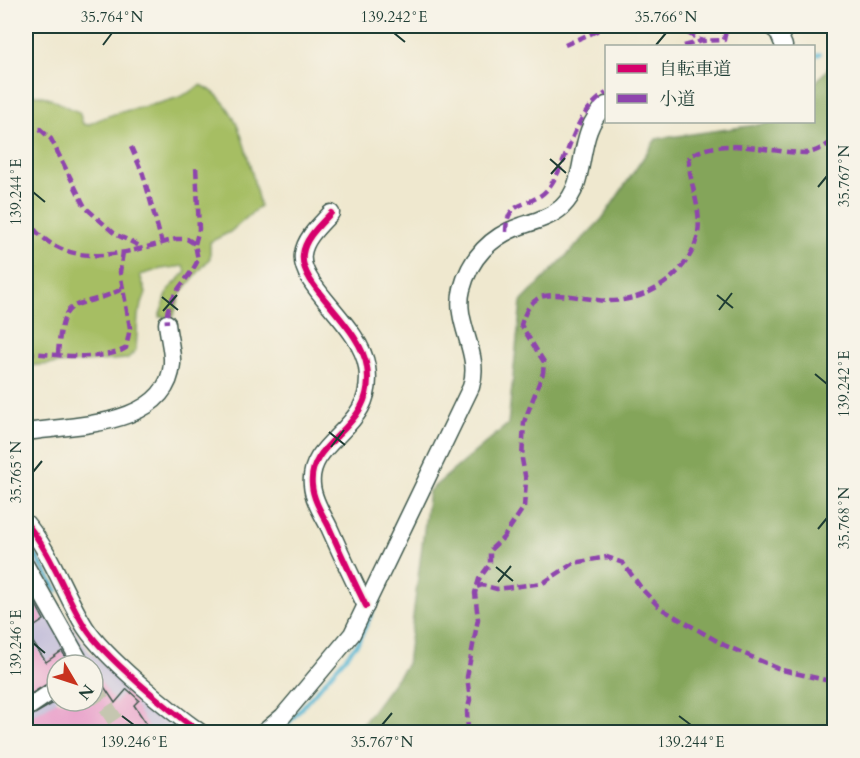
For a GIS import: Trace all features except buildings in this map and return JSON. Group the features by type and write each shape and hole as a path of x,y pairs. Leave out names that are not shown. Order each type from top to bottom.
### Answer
{"street":[{"path":"770,26 778,32 784,45"},
{"path":"264,732 283,716 336,656 352,634 474,376 475,364 462,321 460,306 467,273 484,248 496,238 554,214 568,201 577,184 588,127 605,106"},
{"path":"331,213 307,242 303,255 304,270 312,285 355,335 362,350 368,379 363,407 316,460 312,486 366,606"},
{"path":"26,432 128,417 148,406 161,393 169,378 172,363 166,323"},
{"path":"26,523 96,642 200,732"},
{"path":"26,566 75,653"},
{"path":"26,709 45,696"}],"shaded area":[{"path":"26,544 65,616 91,653 45,653 45,713 105,713 105,665 179,732 26,732"}],"green space":[{"path":"834,62 834,732 357,732 407,664 429,491 508,424 521,302 602,219 656,139 771,123 815,123 815,83"},
{"path":"201,85 215,94 235,121 248,155 260,206 230,232 210,242 210,258 181,293 173,317 159,317 169,289 186,272 184,266 140,275 146,293 138,315 136,350 127,359 26,366 26,97 39,95 46,97 79,112 83,124 88,125 117,113 161,103 188,93"}],"waterway":[{"path":"815,56 820,54"},
{"path":"26,539 57,591"},
{"path":"281,732 358,643 397,560"},
{"path":"160,712 177,728"}],"tunnel":[{"path":"105,705 123,732"}],"marked path":[{"path":"565,45 608,26"},
{"path":"675,26 702,41"},
{"path":"688,45 702,41 724,40 726,30 719,26"},
{"path":"506,232 510,213 515,208 536,198 550,186 585,113 605,94"},
{"path":"26,129 40,129 51,139 85,207 115,234 142,247"},
{"path":"468,732 467,711 470,700 467,677 478,619 475,593 479,579 490,564 490,550 503,538 524,507 526,481 522,459 524,422 543,373 544,362 521,325 529,307 537,299 552,295 602,301 624,300 652,291 675,274 692,251 699,228 689,157 715,147 730,146 809,153 834,140"},
{"path":"131,147 143,174 162,243"},
{"path":"195,244 199,229 196,166"},
{"path":"26,218 41,236 57,247 75,253 115,254 176,239 187,239 195,244 198,260 169,305 167,323"},
{"path":"26,353 92,356 105,355 126,348 130,328 120,272 123,252"},
{"path":"58,354 63,320 68,311 74,306 122,289"},
{"path":"477,587 482,585 497,589 543,583 574,563 607,557 623,563 642,589 660,608 724,645 782,670 834,682"}],"cycle path":[{"path":"331,213 314,232 304,248 304,266 310,279 362,351 367,367 367,388 362,405 353,420 320,456 313,469 312,485 314,496 366,606"},
{"path":"26,523 51,561 85,627 94,639 138,683 200,732"}]}
